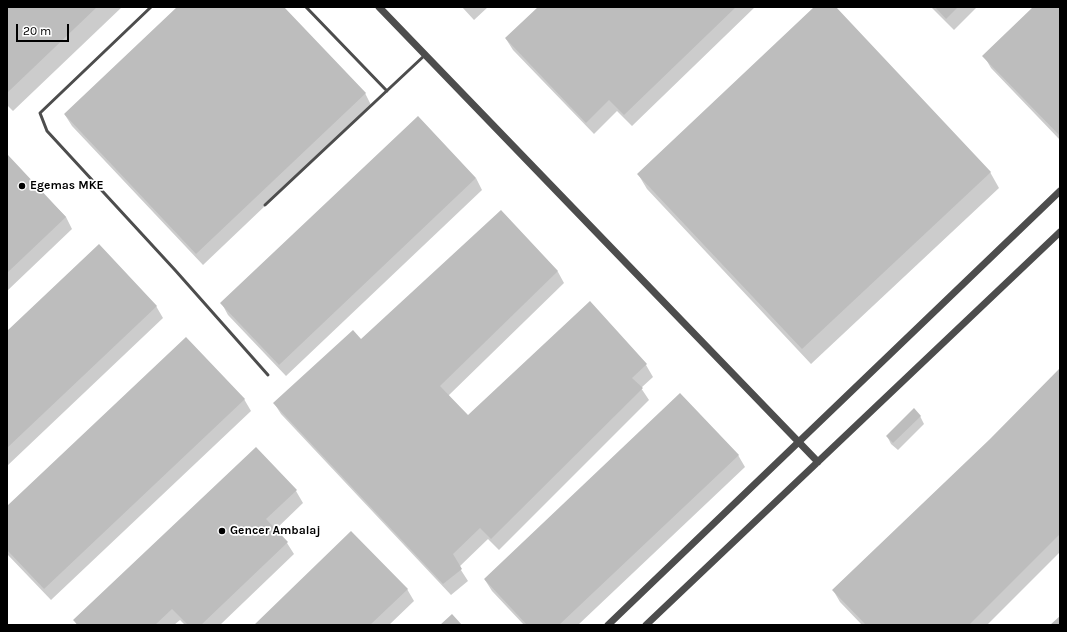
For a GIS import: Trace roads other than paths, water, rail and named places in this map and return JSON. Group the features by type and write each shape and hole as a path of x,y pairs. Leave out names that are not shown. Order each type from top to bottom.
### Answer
{"street":[{"path":"379,7 818,462"},
{"path":"608,625 1060,191"},
{"path":"646,625 1060,232"}],"lane":[{"path":"150,7 40,113 47,131 175,270 268,375"},
{"path":"306,7 387,91"},
{"path":"265,205 425,55"}],"place":[{"name":"Egemas MKE","path":"22,186"},
{"name":"Gencer Ambalaj","path":"222,531"}]}
